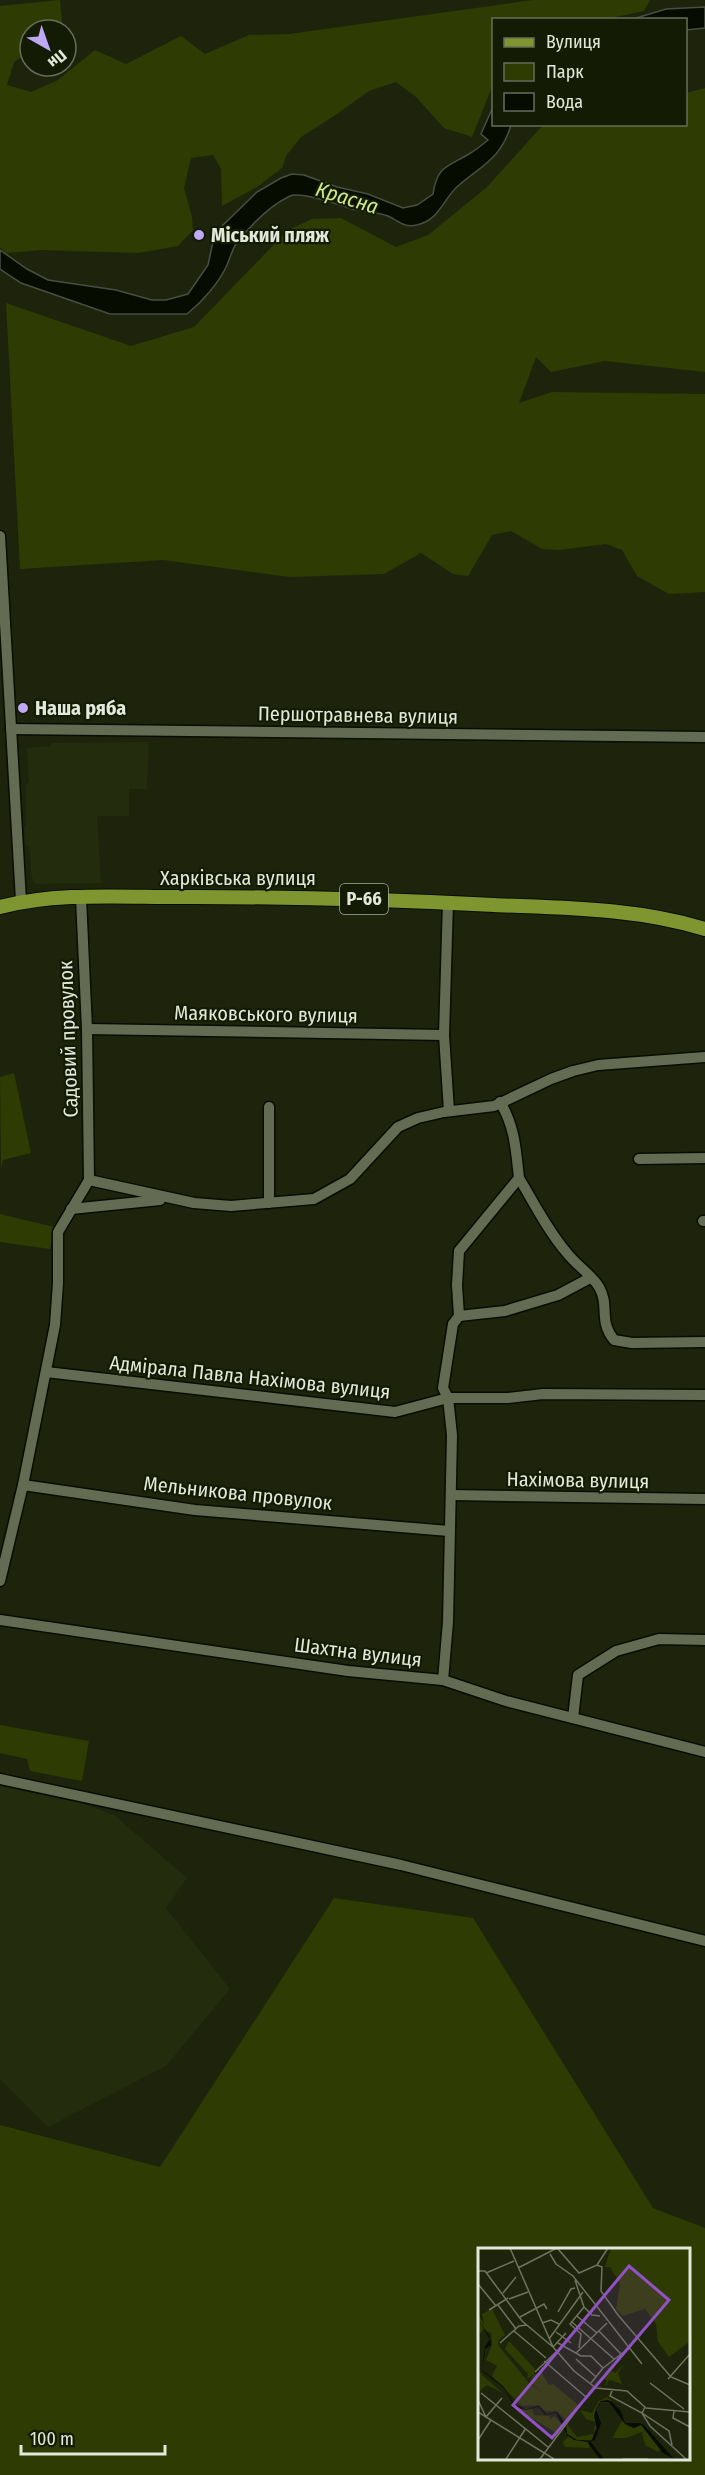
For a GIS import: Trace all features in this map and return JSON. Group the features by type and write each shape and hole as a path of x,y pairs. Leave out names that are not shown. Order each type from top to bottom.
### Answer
{"main road":[{"name":"Харківська вулиця","path":"21,902 81,898 264,897 448,902 633,914 705,929"},
{"name":"Р-66","path":"0,907 21,902"}],"street":[{"path":"0,536 21,902"},
{"name":"Першотравнева вулиця","path":"11,729 705,737"},
{"name":"Садовий провулок","path":"81,898 87,1029 89,1180"},
{"path":"448,902 444,1035 449,1111"},
{"name":"Маяковського вулиця","path":"87,1029 444,1035"},
{"path":"0,1581 23,1485 55,1325 58,1232 89,1180 170,1199 231,1206 314,1199 350,1179 398,1127 418,1118 449,1111 480,1109 573,1071 598,1065 705,1057"},
{"path":"500,1102 509,1117 513,1131 519,1178 552,1234 567,1254 598,1285 603,1296 606,1329 614,1340 632,1343 705,1342"},
{"path":"269,1107 269,1203"},
{"path":"639,1159 705,1158"},
{"path":"442,1680 448,1622 452,1435 448,1398 443,1388 456,1320 459,1251 519,1178"},
{"path":"71,1209 170,1199"},
{"path":"456,1320 505,1311 558,1295 590,1278"},
{"name":"Адмірала Павла Нахімова вулиця","path":"46,1372 395,1412 448,1398 508,1398 553,1394 705,1395"},
{"name":"Мельникова провулок","path":"23,1485 195,1510 449,1531"},
{"name":"Нахімова вулиця","path":"451,1495 705,1499"},
{"name":"Шахтна вулиця","path":"0,1620 348,1671 442,1680 506,1701 705,1752"},
{"path":"573,1718 578,1676 615,1651 659,1639 705,1640"},
{"path":"0,1779 401,1865 705,1941"}],"shaded area":[{"path":"149,742 147,789 129,789 129,816 97,816 101,883 36,884 32,878 29,848 25,844 26,785 29,782 27,748 50,746 52,743"},
{"path":"0,1784 70,1799 114,1815 187,1878 166,1908 230,1989 166,2066 48,2127 0,2079"}],"green space":[{"path":"60,0 62,18 18,18 18,59 14,62 7,85 31,92 60,78 78,78 78,64 95,50 126,64 181,36 205,54 249,35 289,34 533,0 650,0 644,11 611,18 492,18 492,87 472,137 444,128 416,97 396,82 369,91 301,137 286,156 282,168 257,187 222,206 221,169 213,155 191,158 184,188 193,230 178,246 138,253 41,250 6,253 0,247 0,6"},
{"path":"705,88 705,372 605,361 551,372 536,357 519,403 552,392 705,394 705,592 669,594 637,576 622,550 606,544 559,550 542,549 511,531 492,535 468,576 453,574 421,553 384,574 290,577 163,560 20,569 6,303 131,346 194,327 288,230 312,219 341,218 396,247 428,235 486,188 542,126 687,126 687,93"},
{"path":"14,1073 31,1153 3,1160 1,1168 0,1077"},
{"path":"0,1214 54,1227 50,1249 0,1242"},
{"path":"0,1725 89,1741 82,1781 30,1771 27,1759 0,1753"},
{"path":"334,1898 473,1918 653,2208 705,2228 705,2475 0,2475 0,2125 160,2167"}],"water":[{"path":"705,7 705,28 687,30 687,18 636,18 666,9"},
{"name":"Красна","path":"492,109 492,126 511,126 502,145 491,160 459,185 431,218 417,225 409,226 388,216 352,209 303,195 290,196 282,200 247,230 235,246 224,272 215,285 187,314 110,314 21,283 0,269 0,250 27,269 48,280 116,290 152,300 166,300 188,294 208,265 214,237 220,228 257,192 281,178 292,174 304,175 337,187 368,194 403,208 417,205 433,194 437,178 444,168 488,140 481,134"}],"place":[{"name":"Міський пляж","path":"199,235"},
{"name":"Наша ряба","path":"23,708"}]}
